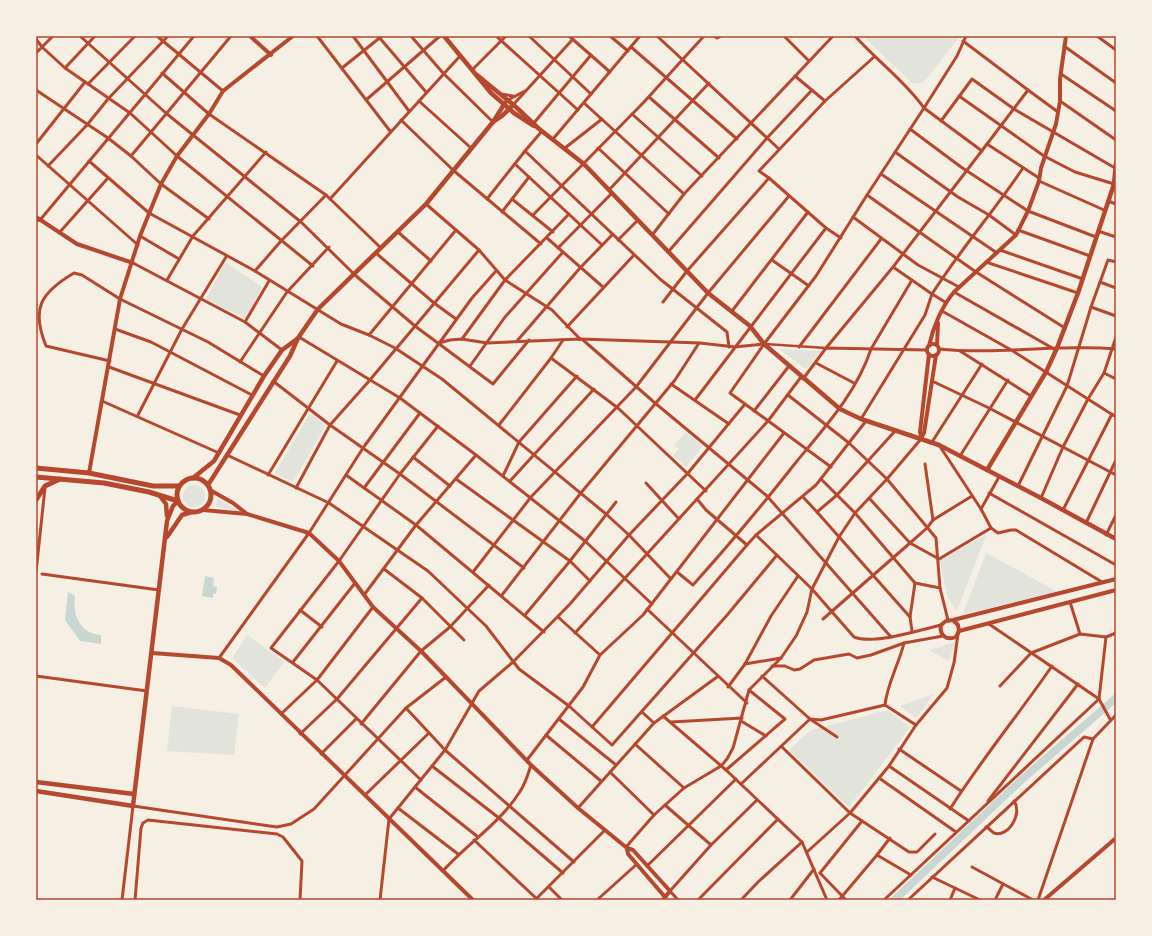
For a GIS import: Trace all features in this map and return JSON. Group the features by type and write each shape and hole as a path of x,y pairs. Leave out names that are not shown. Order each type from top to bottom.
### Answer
{"main road":[{"path":"446,37 472,70 509,109 519,113 540,130"},
{"path":"495,93 508,100 519,113 540,130 553,138 584,164 653,234 708,293 750,326 764,344 840,409 864,420 895,431 921,437 939,445 1116,539"},
{"path":"495,93 498,111"},
{"path":"209,488 227,455 290,356 298,338 318,309 426,204 493,122 498,111 508,100"},
{"path":"500,118 513,105"},
{"path":"493,122 509,114 519,113"},
{"path":"987,470 1046,372 1065,328 1083,279 1107,200 1114,184 1115,165"},
{"path":"167,521 173,506 178,501 179,486 206,468 219,453 264,376 282,350 298,338"},
{"path":"36,468 88,473 153,486 179,486"},
{"path":"36,477 87,480 158,495 178,501 184,508 192,512"},
{"path":"36,500 45,486 64,478"},
{"path":"166,538 182,515 203,510 210,501 209,488 204,481 193,478"},
{"path":"36,791 133,806 166,538 166,504 158,495"},
{"path":"36,782 134,794"}],"street":[{"path":"36,53 53,36"},
{"path":"80,36 167,114 301,222 355,274 415,326 493,384 529,340"},
{"path":"65,68 95,36"},
{"path":"36,144 63,108 86,83 110,63 135,36"},
{"path":"157,36 223,91"},
{"path":"48,166 87,125 108,99 128,80 168,36"},
{"path":"194,36 69,185 37,219 77,244 132,264 167,280 199,300 245,322 282,350"},
{"path":"131,156 152,133 231,36"},
{"path":"250,36 271,55"},
{"path":"88,473 109,367 120,299 140,236 161,184 177,156 209,114 223,91 271,55 293,36"},
{"path":"317,36 390,131"},
{"path":"353,36 409,111"},
{"path":"411,36 443,73 493,122"},
{"path":"366,100 440,36"},
{"path":"496,36 578,110"},
{"path":"472,70 506,36"},
{"path":"529,36 591,94"},
{"path":"569,36 610,72"},
{"path":"610,36 628,51"},
{"path":"553,138 640,36"},
{"path":"657,36 779,149"},
{"path":"533,215 649,97 684,60 704,36"},
{"path":"714,36 717,38 721,36"},
{"path":"784,36 809,61"},
{"path":"653,234 684,194 833,36"},
{"path":"855,36 874,57 908,88 924,108 982,150"},
{"path":"831,467 730,394 764,344 809,286 841,238 957,56 966,36"},
{"path":"921,437 920,432 928,350 938,320 945,302 1017,232 1028,211 1039,180 1044,156 1058,112 1066,36"},
{"path":"1096,36 1116,50"},
{"path":"342,68 364,52 380,37 426,92"},
{"path":"36,39 42,47 65,68 130,113 177,156 313,266"},
{"path":"519,113 517,104 525,91 573,39"},
{"path":"963,41 1058,112"},
{"path":"1064,46 1116,83"},
{"path":"631,47 666,79 737,139"},
{"path":"330,200 390,131 460,56"},
{"path":"533,124 591,56"},
{"path":"841,238 826,228 759,171 825,101 874,57"},
{"path":"162,73 209,114 266,152 326,195 381,248"},
{"path":"1061,74 1116,111"},
{"path":"795,76 825,101"},
{"path":"941,121 972,79 1014,109 1052,132 1115,165"},
{"path":"558,248 592,213 625,173 709,83"},
{"path":"36,90 108,138 131,156 161,184 209,218"},
{"path":"669,251 767,138 812,90"},
{"path":"575,633 648,555 768,421 903,255 934,211 1028,90"},
{"path":"508,100 525,91"},
{"path":"495,93 513,96"},
{"path":"959,96 1044,156 1075,172 1114,184"},
{"path":"649,97 719,158"},
{"path":"513,105 520,98"},
{"path":"418,101 471,148"},
{"path":"1060,101 1116,140"},
{"path":"584,103 684,194"},
{"path":"632,114 702,176"},
{"path":"565,148 602,119"},
{"path":"401,120 453,170 541,244"},
{"path":"486,199 540,130"},
{"path":"910,130 966,170 1028,211 1096,237"},
{"path":"987,144 1024,168 1039,180 1104,210"},
{"path":"598,148 669,214"},
{"path":"525,151 592,213 634,255 672,289 726,332 729,347"},
{"path":"167,280 193,236 245,178 266,152"},
{"path":"895,152 950,191 1017,232 1090,256"},
{"path":"36,155 138,246"},
{"path":"89,161 149,213 193,236 226,257 255,271 341,324 369,335 395,348 442,379 534,454 554,473 606,514 629,535 671,579"},
{"path":"514,164 602,245"},
{"path":"592,727 756,535 803,497 831,467 864,420 902,350 925,315 932,294 942,277 1024,168"},
{"path":"881,174 934,211 998,252 1083,279"},
{"path":"502,212 529,177"},
{"path":"59,233 108,178"},
{"path":"663,302 687,271 768,178"},
{"path":"255,271 281,240 301,222 326,195"},
{"path":"867,195 976,272 1065,328"},
{"path":"473,572 531,497 618,408 636,387 708,293 789,196"},
{"path":"512,199 553,232"},
{"path":"1107,200 1116,204"},
{"path":"426,204 479,250 505,280 546,306 581,340 655,404 768,497 891,637"},
{"path":"732,311 808,212"},
{"path":"462,339 505,280 569,214"},
{"path":"853,217 918,265 959,287"},
{"path":"618,240 639,220"},
{"path":"695,400 826,228"},
{"path":"369,335 456,230"},
{"path":"1098,231 1116,237"},
{"path":"398,232 431,261"},
{"path":"517,341 546,306 612,234"},
{"path":"140,236 179,259"},
{"path":"547,238 603,287"},
{"path":"799,347 881,239"},
{"path":"240,362 258,333 287,292 329,248"},
{"path":"296,488 330,425 479,250"},
{"path":"470,366 505,317 527,294 562,252"},
{"path":"376,253 434,303 456,319"},
{"path":"567,327 634,255"},
{"path":"138,415 182,329 226,257"},
{"path":"772,260 809,286"},
{"path":"1018,486 1067,386 1080,348 1091,307 1108,260 1116,262"},
{"path":"986,262 1078,293"},
{"path":"893,267 945,302"},
{"path":"219,658 309,533 363,448 423,367 456,319 496,271"},
{"path":"110,361 46,346 38,324 38,314 41,304 51,290 74,273 82,275 120,299 182,329 264,376"},
{"path":"677,572 693,585 737,536 840,409 867,360 871,349 912,280"},
{"path":"245,322 269,281"},
{"path":"1100,282 1116,288"},
{"path":"954,292 1056,348"},
{"path":"1091,307 1116,316"},
{"path":"942,311 1013,351 1116,417"},
{"path":"626,848 654,815 684,788 721,766 727,760 733,748 747,703 749,690 781,658 796,636 807,612 812,589 827,563 839,537 855,514 887,479 924,433 938,347 938,320"},
{"path":"115,329 151,342 252,395"},
{"path":"1041,498 1063,447 1088,399 1104,373 1116,337"},
{"path":"298,338 400,398 476,454 585,541 652,604"},
{"path":"439,343 462,339 487,343 529,340 581,340 700,343 729,347 764,344 826,348 928,350 936,355"},
{"path":"499,425 551,358 563,340"},
{"path":"502,595 580,494 671,384 700,343"},
{"path":"928,350 933,344 938,347 960,351 1013,351 1056,348 1116,349"},
{"path":"960,351 1008,380 1031,396"},
{"path":"551,358 618,408 706,491"},
{"path":"268,474 337,361"},
{"path":"816,362 854,383"},
{"path":"932,442 961,394 982,364"},
{"path":"754,411 789,366"},
{"path":"109,367 240,415"},
{"path":"1104,373 1116,379"},
{"path":"503,476 519,442 576,376"},
{"path":"960,456 1008,380"},
{"path":"273,381 330,425 400,474 524,568"},
{"path":"932,381 989,408 1116,475"},
{"path":"671,384 729,424"},
{"path":"510,481 594,389"},
{"path":"788,395 849,443 887,479 936,538 940,588 951,620 958,625 954,663 947,688 916,725 889,766 850,813 807,852"},
{"path":"102,400 219,453"},
{"path":"380,900 389,819 445,750 479,691 513,662 558,617 629,535 688,473 745,404"},
{"path":"364,488 420,413"},
{"path":"1063,510 1112,414"},
{"path":"421,780 378,738 361,724 337,698 317,680 271,648 339,561 400,474 438,426"},
{"path":"817,512 837,495 895,431"},
{"path":"526,760 583,687 600,655 652,604 784,433"},
{"path":"939,445 981,509 991,528 998,533 1016,530 1103,583"},
{"path":"364,595 416,525 476,454"},
{"path":"227,455 329,503 428,571 468,607 486,626 519,669 569,706 612,745 777,555"},
{"path":"413,457 450,486"},
{"path":"1086,523 1116,460"},
{"path":"925,464 933,520"},
{"path":"346,475 416,525 502,595 544,632"},
{"path":"981,509 999,477"},
{"path":"456,479 542,543 570,561 590,581"},
{"path":"821,479 855,514 915,583 940,588"},
{"path":"646,483 679,519"},
{"path":"36,572 45,486"},
{"path":"209,488 247,514"},
{"path":"989,494 1116,565"},
{"path":"823,619 927,528 933,520 972,496"},
{"path":"803,497 910,617"},
{"path":"870,498 910,543 938,559"},
{"path":"697,499 747,545"},
{"path":"525,615 616,502"},
{"path":"203,510 247,514 309,533 339,561 373,607 421,651 531,765 578,808 626,848 633,850 678,900"},
{"path":"1106,534 1116,515"},
{"path":"938,559 991,528"},
{"path":"756,535 812,589 854,636 869,638 891,637 912,632 951,620 1116,579"},
{"path":"384,569 422,598 464,640"},
{"path":"42,574 159,590"},
{"path":"728,687 745,664 771,616 798,576"},
{"path":"293,662 322,627 355,583"},
{"path":"912,632 910,617 915,583"},
{"path":"361,724 421,651 450,627 489,585"},
{"path":"772,666 785,666 794,670 800,669 814,660 849,654 857,658 871,656 904,643 943,636 953,638 958,633 1116,590"},
{"path":"300,734 337,698 422,598"},
{"path":"1070,602 1080,634"},
{"path":"281,714 317,680 373,607"},
{"path":"647,609 673,632 717,677 747,703"},
{"path":"300,610 322,627"},
{"path":"558,617 600,655"},
{"path":"942,624 940,631 943,636"},
{"path":"989,624 1099,699 1110,720"},
{"path":"1000,686 1031,653 1080,634 1106,636 1116,633"},
{"path":"884,900 1099,699 1106,636"},
{"path":"885,705 886,694 901,658 904,643"},
{"path":"152,653 219,658 231,665 300,734 473,900"},
{"path":"745,664 781,658"},
{"path":"950,809 961,791 1052,666"},
{"path":"36,676 147,691"},
{"path":"762,676 810,719 837,737"},
{"path":"122,900 133,806 276,827 291,824 314,809 406,708 446,677"},
{"path":"578,808 654,723 717,677"},
{"path":"982,809 1078,684"},
{"path":"726,770 784,719 749,690"},
{"path":"810,719 821,720 885,705 916,725"},
{"path":"406,708 445,750 574,862"},
{"path":"642,712 654,723"},
{"path":"1038,900 1093,739 1116,715"},
{"path":"663,716 736,779 802,842 814,869 846,900"},
{"path":"322,754 356,719"},
{"path":"559,719 616,765"},
{"path":"740,784 782,747 810,719"},
{"path":"671,722 741,720 766,736"},
{"path":"365,796 429,733"},
{"path":"546,735 601,781"},
{"path":"908,900 1084,737 1093,739"},
{"path":"635,744 684,788"},
{"path":"782,747 850,813 912,853 917,852 935,834"},
{"path":"899,749 961,791"},
{"path":"443,871 458,854 499,818 510,805 522,789 531,765"},
{"path":"432,766 499,818 563,872"},
{"path":"889,766 969,821"},
{"path":"610,772 654,815"},
{"path":"879,778 956,832"},
{"path":"647,866 736,779"},
{"path":"415,787 478,837"},
{"path":"626,848 628,854 665,899 670,891 711,845 757,800"},
{"path":"986,827 995,833 1002,833 1008,828 1016,820 1018,810 1014,801"},
{"path":"665,805 711,845"},
{"path":"398,808 458,854"},
{"path":"698,900 778,819"},
{"path":"135,900 141,828 143,823 148,820 277,834 283,837 302,861 300,900"},
{"path":"818,874 862,821"},
{"path":"474,840 536,899 605,830"},
{"path":"839,900 890,838"},
{"path":"1044,900 1116,838"},
{"path":"741,900 758,882 802,842"},
{"path":"877,855 911,875"},
{"path":"597,900 637,864"},
{"path":"972,868 1033,900"},
{"path":"790,900 814,869"},
{"path":"818,874 827,900"},
{"path":"932,877 980,900"},
{"path":"995,900 1003,884"},
{"path":"549,887 562,900"},
{"path":"950,900 955,888"}],"shaded area":[{"path":"863,36 960,36 924,82 913,84"},
{"path":"225,262 262,287 246,319 206,299"},
{"path":"779,349 821,351 806,369"},
{"path":"310,413 326,425 293,482 275,473"},
{"path":"686,432 703,446 686,467 673,456 679,449 674,445"},
{"path":"194,485 202,488 205,496 202,504 194,507 186,504 183,496 186,488"},
{"path":"218,498 239,511 215,507"},
{"path":"986,535 957,611 947,596 939,559"},
{"path":"986,553 1058,592 963,614"},
{"path":"205,576 214,578 213,586 217,587 216,594 213,594 213,598 202,596"},
{"path":"68,592 75,596 75,610 79,622 88,631 101,635 101,644 80,641 65,620"},
{"path":"247,635 284,662 265,688 236,662 233,657"},
{"path":"956,642 949,661 929,650"},
{"path":"1116,693 1116,703 1025,782 900,900 889,900 1021,775"},
{"path":"934,694 916,718 900,706"},
{"path":"172,706 239,714 234,755 167,751"},
{"path":"888,710 910,728 849,807 789,750 811,730"}]}
